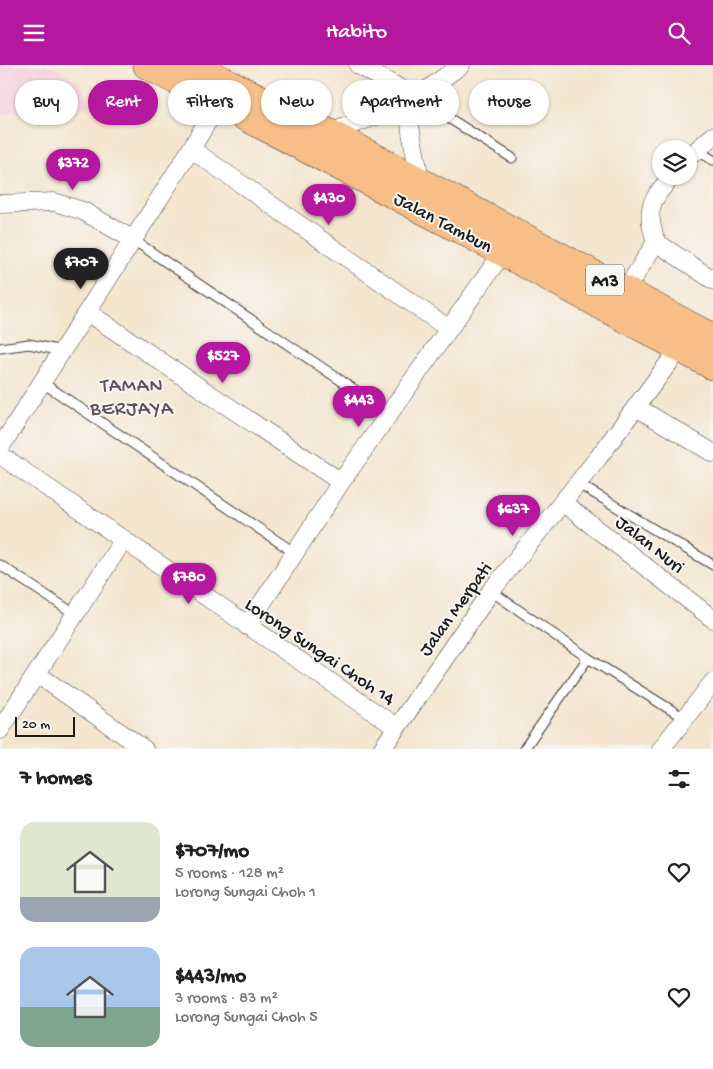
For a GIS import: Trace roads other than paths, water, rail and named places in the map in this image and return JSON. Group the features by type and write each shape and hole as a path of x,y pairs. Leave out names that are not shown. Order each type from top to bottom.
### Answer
{"main road":[{"name":"Jalan Tambun","path":"147,65 188,80"},
{"name":"Jalan Tambun","path":"192,65 209,80"},
{"name":"Jalan Tambun","path":"251,103 329,133 421,184 509,243"},
{"name":"Jalan Tambun","path":"251,107 618,301 695,338 713,366"}],"street":[{"path":"358,65 380,80"},
{"path":"441,80 461,65"},
{"path":"0,448 205,125"},
{"path":"329,133 350,125"},
{"path":"412,125 412,139 421,184"},
{"path":"697,149 713,136"},
{"path":"191,149 449,329"},
{"path":"664,185 653,198 649,209 649,221 656,242 713,280"},
{"path":"0,204 54,202 83,211 132,239"},
{"path":"618,301 656,242"},
{"path":"247,626 341,482 509,243"},
{"path":"87,312 341,482"},
{"name":"Jalan Merpati","path":"382,749 491,591 636,407 695,338"},
{"path":"636,407 713,453"},
{"name":"Lorong Sungai Choh 14","path":"0,455 396,727"},
{"name":"Jalan Nuri","path":"562,502 713,619"},
{"path":"0,730 124,539"},
{"path":"37,675 144,749"},
{"path":"661,749 713,682"}],"lane":[{"path":"454,125 512,158"},
{"path":"697,155 713,160"},
{"path":"132,239 389,413"},
{"path":"0,348 29,344 62,351"},
{"path":"43,383 295,553"},
{"name":"Jalan Nuri","path":"577,483 713,565"},
{"path":"0,565 75,614"},
{"path":"491,591 588,658 684,718"},
{"path":"524,749 588,658"}],"district":[{"name":"TAMAN BERJAYA","path":"132,396"}]}
